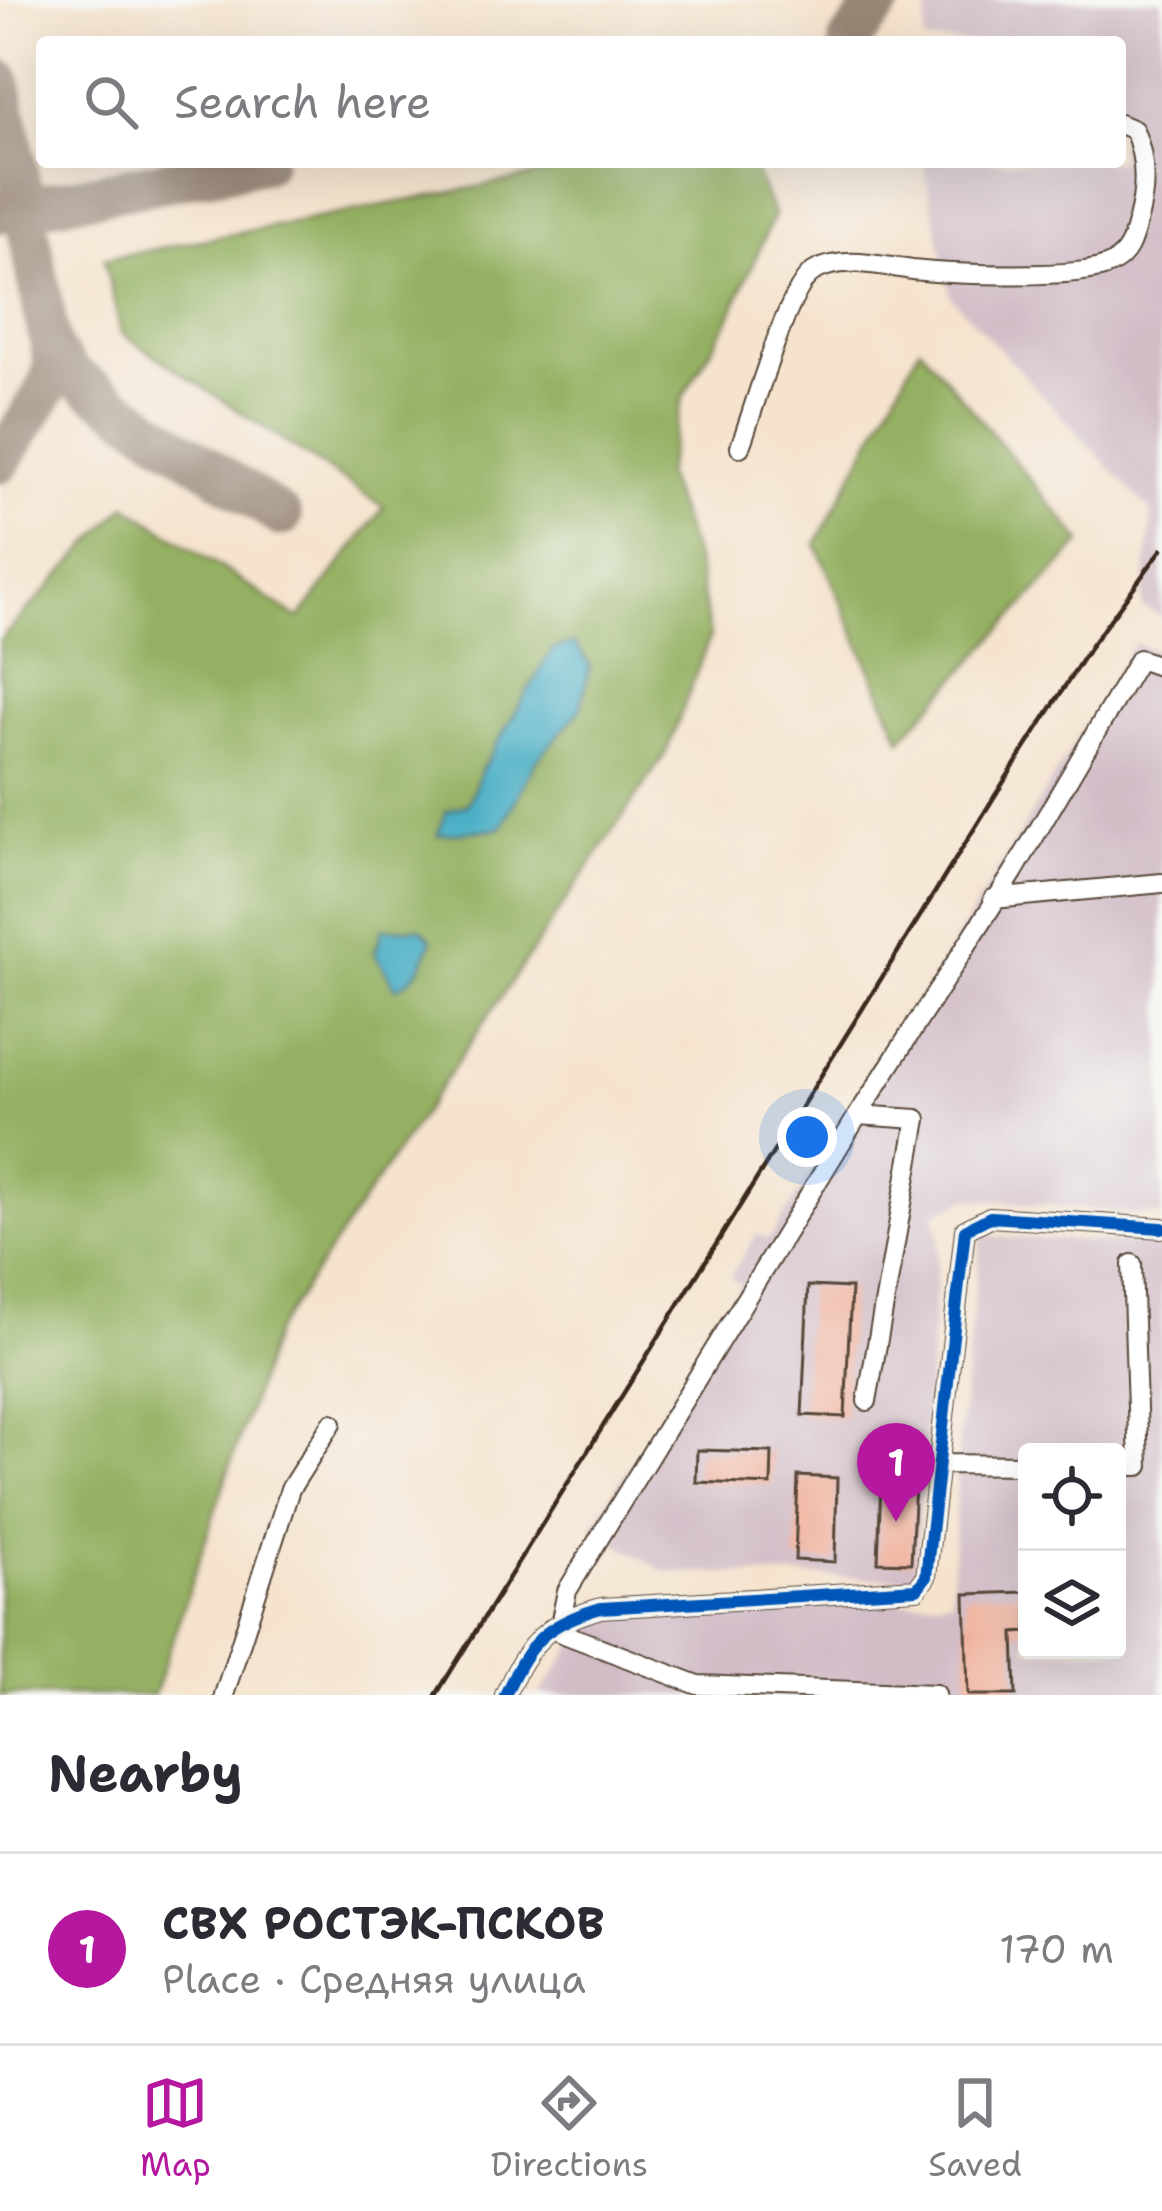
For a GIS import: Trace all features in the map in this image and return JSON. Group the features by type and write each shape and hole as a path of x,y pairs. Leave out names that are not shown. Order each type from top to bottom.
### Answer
{"street":[{"path":"740,448 793,296 810,273 854,263 919,271 1084,273 1111,265 1124,255 1142,204 1144,153 1134,130 1126,127"},
{"path":"556,1624 567,1591 858,1115 1013,873 1139,659 1162,667"},
{"path":"993,899 1162,883"},
{"path":"858,1115 917,1119 867,1401"},
{"path":"505,1695 523,1656 556,1624 602,1608 917,1589 926,1577 965,1230 990,1217 1162,1228"},
{"path":"1126,1466 1139,1466 1132,1264"},
{"path":"224,1695 290,1489 332,1423"},
{"path":"938,1464 1018,1465"},
{"path":"556,1624 698,1685 936,1694"}],"shaded area":[{"path":"928,0 1162,0 1162,618 1142,606 1152,513 951,297 924,168 1126,168 1126,36 925,36"},
{"path":"1134,643 1162,653 1162,1216 969,1198 933,1214 939,1234 915,1579 665,1572 591,1528 740,1285 730,1277 757,1234 769,1239 860,1100"},
{"path":"981,1236 1162,1245 1162,1695 540,1695 590,1620 951,1599 959,1439"}],"green space":[{"path":"577,168 754,168 774,215 728,321 683,397 665,475 695,557 710,636 667,751 274,1333 154,1695 0,1695 0,640 126,505 299,619 384,507 121,333 104,259"},
{"path":"920,347 1082,542 901,739 816,544"}],"water":[{"path":"574,643 590,665 580,710 536,761 501,828 438,835 445,812 468,804 481,771 552,650"},
{"path":"420,928 432,939 427,955 415,974 396,988 375,953 382,929"}],"building":[{"path":"808,1286 851,1288 845,1417 802,1415"},
{"path":"697,1450 772,1452 771,1485 696,1482"},
{"path":"798,1476 837,1478 835,1562 795,1560"},
{"path":"881,1481 915,1483 911,1563 878,1562"},
{"path":"1018,1592 1016,1695 968,1695 965,1594"}],"taxiway":[{"path":"854,36 882,0"},
{"path":"0,80 54,364 49,385 0,462"},
{"path":"0,212 232,168"},
{"path":"52,350 70,374 281,516"}],"railway":[{"path":"436,1695 996,794 1092,644 1162,549"}],"cycle path":[{"path":"505,1695 522,1661 541,1638 566,1621 601,1608 917,1589 926,1577 965,1230 990,1217 1162,1228"}],"place":[{"name":"СВХ РОСТЭК-ПСКОВ","path":"896,1522"}]}
